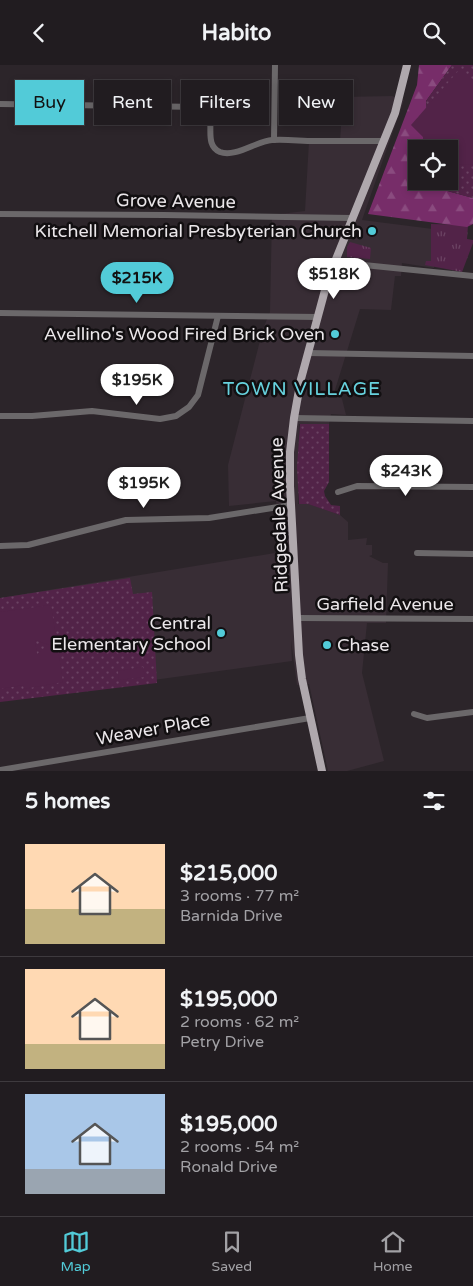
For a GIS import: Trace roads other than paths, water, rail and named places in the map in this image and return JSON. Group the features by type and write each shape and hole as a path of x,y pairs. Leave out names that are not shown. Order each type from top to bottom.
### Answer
{"main road":[{"name":"Ridgedale Avenue","path":"322,771 310,719 299,655 291,505 290,452 294,417 308,353 334,262 384,141 400,95 407,65"}],"street":[{"path":"274,140 275,65"},
{"path":"0,104 200,107 210,115 210,140 220,152 232,153 274,140 384,141"},
{"name":"Grove Avenue","path":"0,214 351,218"},
{"path":"334,262 473,276"},
{"path":"0,313 318,317"},
{"path":"0,416 32,416 92,411 160,419 176,416 189,407 198,395 218,316"},
{"path":"308,353 473,356"},
{"path":"294,417 473,421"},
{"path":"338,492 357,485 473,487"},
{"path":"0,547 28,545 126,520 209,519 291,505"},
{"path":"417,553 473,553"},
{"name":"Garfield Avenue","path":"298,619 473,619"},
{"path":"414,714 428,718 473,712"},
{"name":"Weaver Place","path":"0,770 310,719"}],"place":[{"name":"Kitchell Memorial Presbyterian Church","path":"372,231"},
{"name":"Avellino's Wood Fired Brick Oven","path":"335,334"},
{"name":"Central Elementary School","path":"221,633"},
{"name":"Chase","path":"327,645"}],"district":[{"name":"TOWN VILLAGE","path":"302,389"}]}
